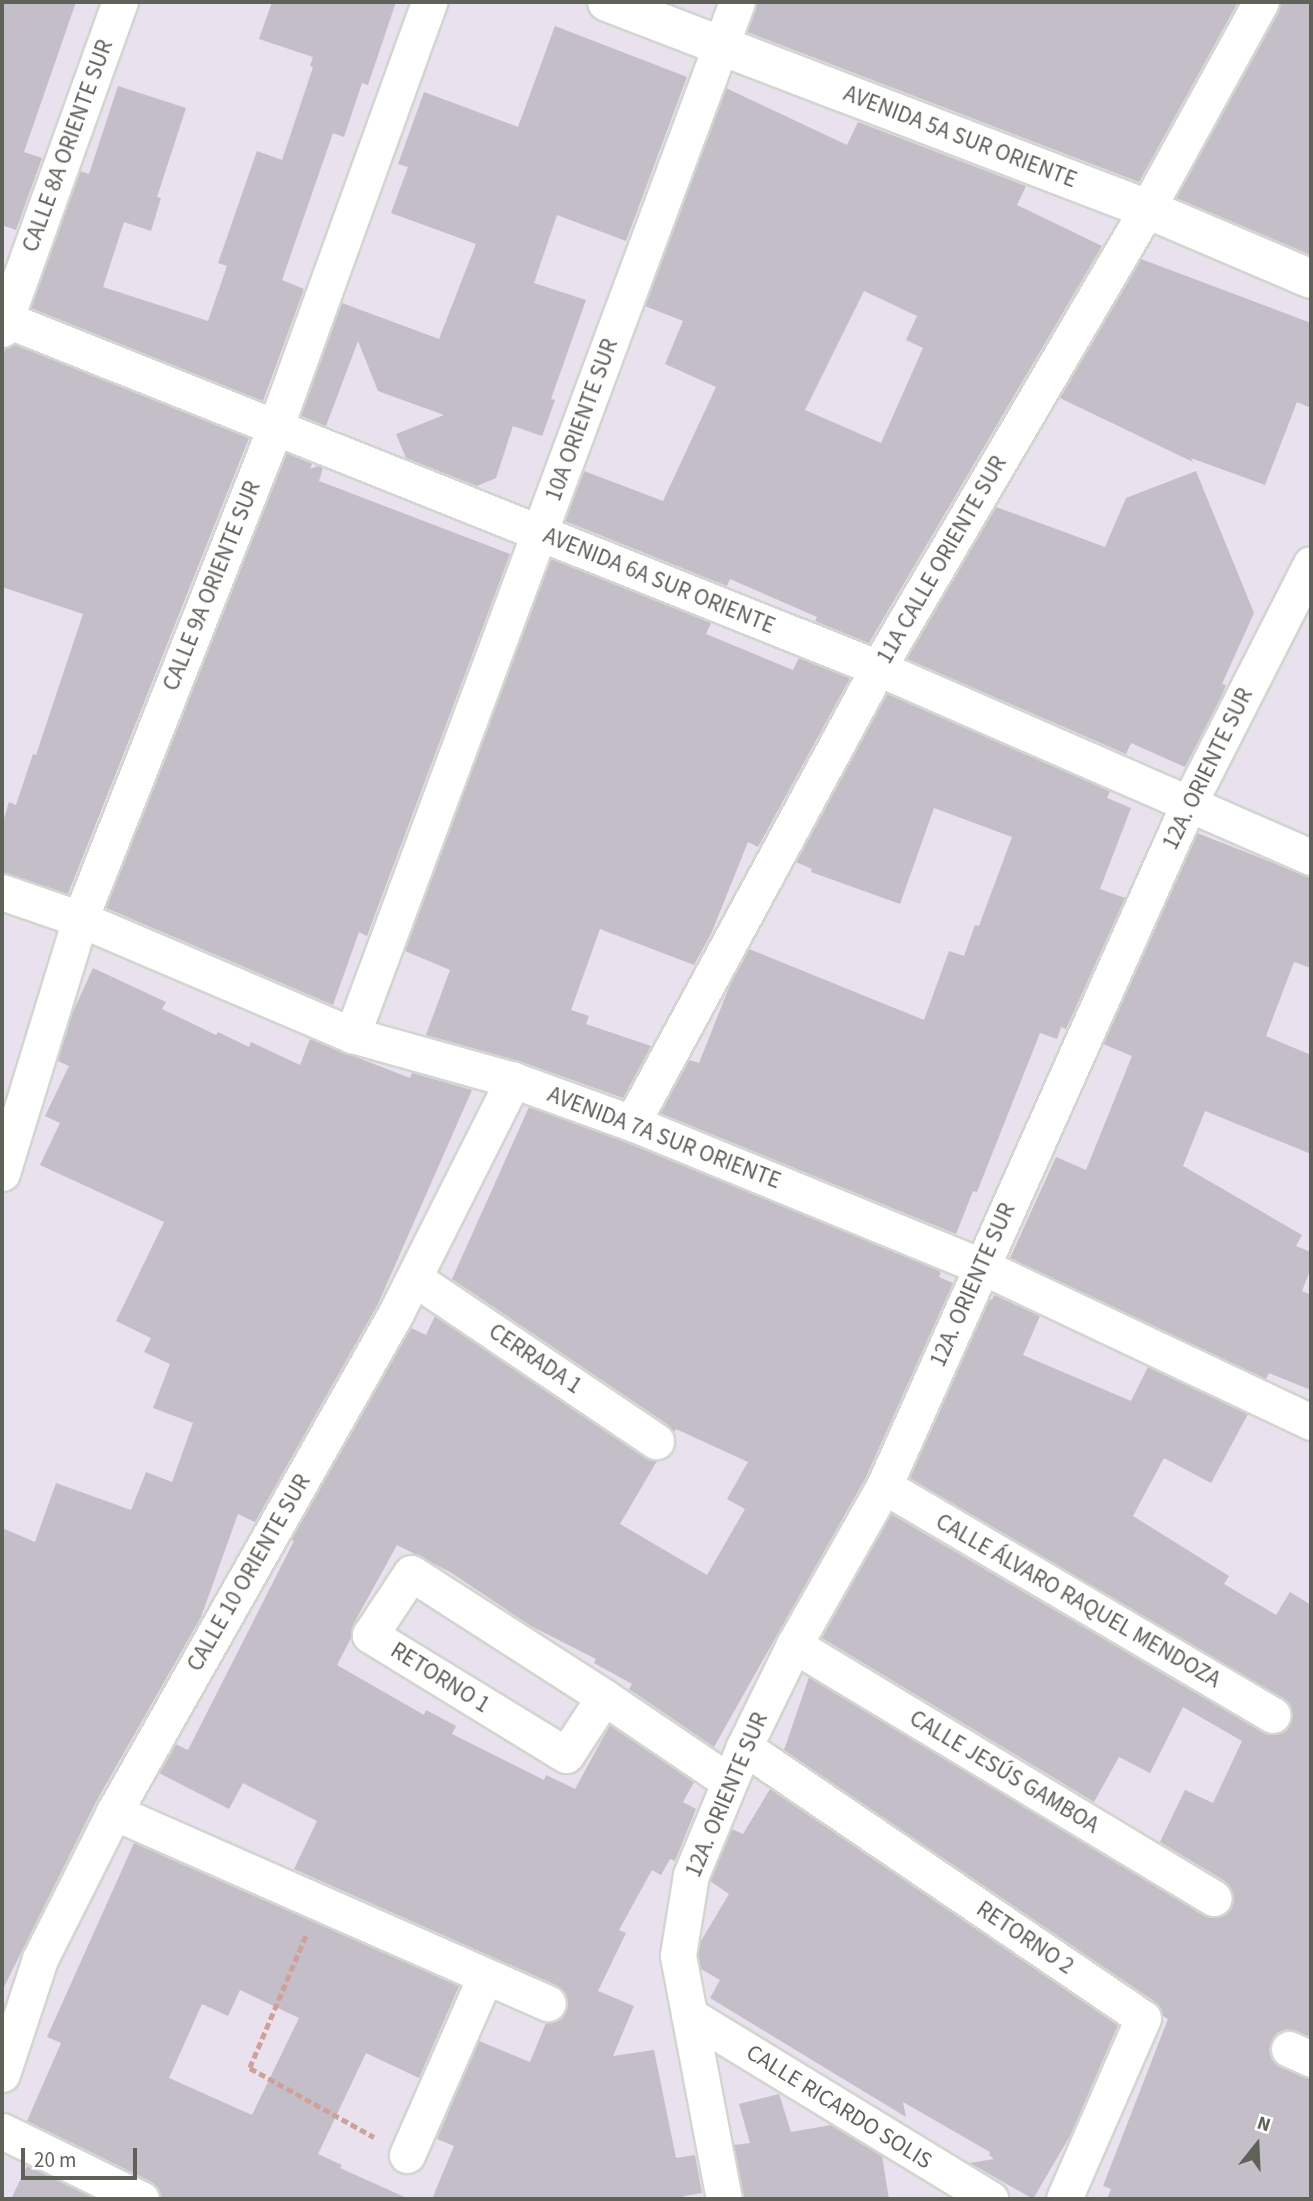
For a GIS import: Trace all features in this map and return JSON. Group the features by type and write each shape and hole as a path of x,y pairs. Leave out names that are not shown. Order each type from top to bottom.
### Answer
{"street":[{"name":"CALLE 8A ORIENTE SUR","path":"3,322 120,2"},
{"name":"CALLE 9A ORIENTE SUR","path":"2,1173 80,919 275,428 429,2"},
{"name":"AVENIDA 5A SUR ORIENTE","path":"607,2 1147,209 1311,279"},
{"name":"10A ORIENTE SUR","path":"352,1035 737,2"},
{"name":"11A CALLE ORIENTE SUR","path":"632,1123 878,668 1147,209 1261,2"},
{"name":"AVENIDA 6A SUR ORIENTE","path":"3,322 878,668 1311,857"},
{"name":"12A. ORIENTE SUR","path":"724,2199 678,1955 691,1875 727,1781 794,1645 884,1486 1189,803 1311,564"},
{"name":"AVENIDA 7A SUR ORIENTE","path":"2,892 80,919 352,1035 513,1080 632,1123 981,1266 1311,1422"},
{"name":"CALLE 10 ORIENTE SUR","path":"2,2074 40,1959 114,1812 414,1278 513,1080"},
{"name":"CERRADA 1","path":"414,1278 656,1441"},
{"name":"CALLE ÁLVARO RAQUEL MENDOZA","path":"884,1486 1272,1715"},
{"name":"RETORNO 1","path":"604,1697 566,1755 370,1635 411,1573 604,1697 727,1781"},
{"name":"CALLE JESÚS GAMBOA","path":"794,1645 1214,1898"},
{"name":"RETORNO 2","path":"744,1747 1143,2018 1064,2199"},
{"path":"114,1812 548,2003"},
{"path":"407,2155 485,1977"},
{"name":"CALLE RICARDO SOLIS","path":"689,2015 954,2188 989,2199"},
{"path":"2,2131 141,2199"}],"path":[{"path":"320,1903 250,2068 407,2155"}],"building":[{"path":"2,2 76,2 24,152 42,158 16,230 2,225"},
{"path":"272,2 396,2 368,85 362,83 344,137 333,133 282,280 304,289 263,401 31,308 80,171 89,174 118,86 186,108 157,197 161,198 151,231 124,222 103,287 208,321 227,266 218,263 257,151 282,160 313,67 310,66 313,57 259,39"},
{"path":"757,2 1238,2 1139,182 747,32"},
{"path":"1281,2 1311,2 1311,255 1176,198 1279,12"},
{"path":"555,26 687,77 626,241 557,215 534,283 586,300 551,399 555,400 542,436 513,426 496,478 477,486 406,458 396,434 444,415 378,391 358,341 326,426 301,416 342,303 439,339 476,244 391,213 408,167 398,164 424,92 518,127"},
{"path":"726,88 847,145 858,122 1026,186 1017,205 1102,246 869,643 815,621 817,617 730,579 727,586 565,521 584,471 663,501 716,387 665,364 683,321 645,306","holes":["864,291 917,316 906,340 923,348 881,443 805,410"]},
{"path":"1141,259 1311,323 1311,408 1297,402 1265,485 1191,458 1193,462 1060,398"},
{"path":"15,345 249,438 68,894 2,872 2,825 9,802 16,805 33,754 36,755 83,614 2,587 2,359 5,349"},
{"path":"287,453 312,464 310,469 318,466 323,468 319,481 510,554 367,936 359,932 333,1005 106,908"},
{"path":"1196,471 1254,613 1222,684 1226,685 1222,695 1185,767 1131,743 1126,754 907,659 996,507 1105,547 1126,498"},
{"path":"551,559 711,623 706,634 793,670 799,658 850,678 758,847 748,842 711,934 694,965 600,929 571,1010 589,1016 586,1024 651,1046 623,1098 519,1061 426,1035 450,970 405,951"},
{"path":"887,694 1110,791 1107,798 1131,808 1100,889 1125,898 1066,1029 1061,1027 1057,1039 1040,1033 977,1192 973,1191 956,1234 660,1113 689,1060 699,1063 732,980 749,949 924,1020 949,951 964,956 975,925 979,926 1012,837 934,808 900,904 811,872 812,869 796,862"},
{"path":"1197,833 1311,878 1311,968 1294,962 1266,1036 1311,1055 1311,1154 1205,1111 1183,1166 1302,1235 1296,1246 1311,1252 1311,1268 1302,1291 1311,1295 1311,1390 1269,1373 1266,1379 1010,1258 1056,1157 1086,1170 1132,1056 1103,1044"},
{"path":"93,968 166,1002 162,1009 216,1035 218,1032 249,1047 251,1042 300,1065 310,1039 410,1078 412,1073 472,1090 378,1304 255,1522 238,1514 201,1617 96,1802 2,1991 2,1528 35,1542 56,1483 131,1510 146,1472 172,1482 193,1423 153,1408 170,1364 144,1352 151,1338 116,1321 164,1222 40,1165 60,1123 45,1116 69,1066 58,1061 72,1014"},
{"path":"529,1107 625,1142 941,1271 939,1277 953,1283 866,1477 714,1747 629,1689 632,1684 594,1663 596,1659 531,1626 450,1572 397,1545 353,1625 351,1638 337,1665 424,1715 426,1710 456,1726 452,1734 544,1780 546,1775 575,1789 610,1725 694,1782 683,1802 696,1809 675,1861 670,1859 661,1875 652,1870 619,1930 626,1933 598,1991 634,2006 613,2056 654,2050 676,2158 695,2155 702,2193 684,2196 684,2199 432,2199 454,2146 437,2139 479,2041 530,2062 546,2023 559,2020 566,2012 568,2001 565,1992 556,1985 294,1869 317,1821 243,1783 229,1809 159,1773 175,1744 188,1750 294,1541 291,1540 411,1328 426,1335 435,1316 645,1458 657,1461 620,1524 707,1575 745,1509 727,1499 748,1462 676,1429 674,1432 667,1424 452,1279"},
{"path":"994,1295 1040,1316 1023,1355 1131,1401 1148,1367 1248,1414 1211,1483 1164,1458 1133,1516 1229,1576 1224,1584 1276,1615 1290,1592 1311,1605 1311,2037 1286,2029 1277,2033 1269,2050 1272,2060 1280,2067 1311,2079 1311,2199 1107,2199 1111,2189 1103,2186 1168,2019 1163,2016 1154,2001 784,1750 809,1677 1204,1915 1213,1918 1223,1916 1232,1908 1234,1898 1225,1881 1160,1842 1185,1790 1213,1803 1242,1741 1183,1707 1150,1773 1119,1757 1094,1802 822,1638 891,1514 1262,1732 1271,1735 1281,1733 1290,1725 1290,1706 1282,1698 910,1478"},
{"path":"770,1789 1118,2025 1070,2136 1033,2199 970,2163 994,2159 989,2155 990,2152 903,2102 906,2117 710,1998 720,1980 701,1969 698,1955 701,1941 729,1894 710,1881 732,1829 743,1834"},
{"path":"134,1843 459,1986 419,2078 366,2053 318,2154 342,2165 340,2168 409,2199 161,2199 158,2188 150,2181 27,2121 61,2043 47,2037","holes":["240,1990 299,2018 252,2115 169,2078 202,2004 228,2016"]},
{"path":"779,2094 791,2132 831,2125 882,2156 889,2199 744,2199 734,2145 750,2143 739,2104"},
{"path":"27,2166 96,2199 11,2199"}]}
